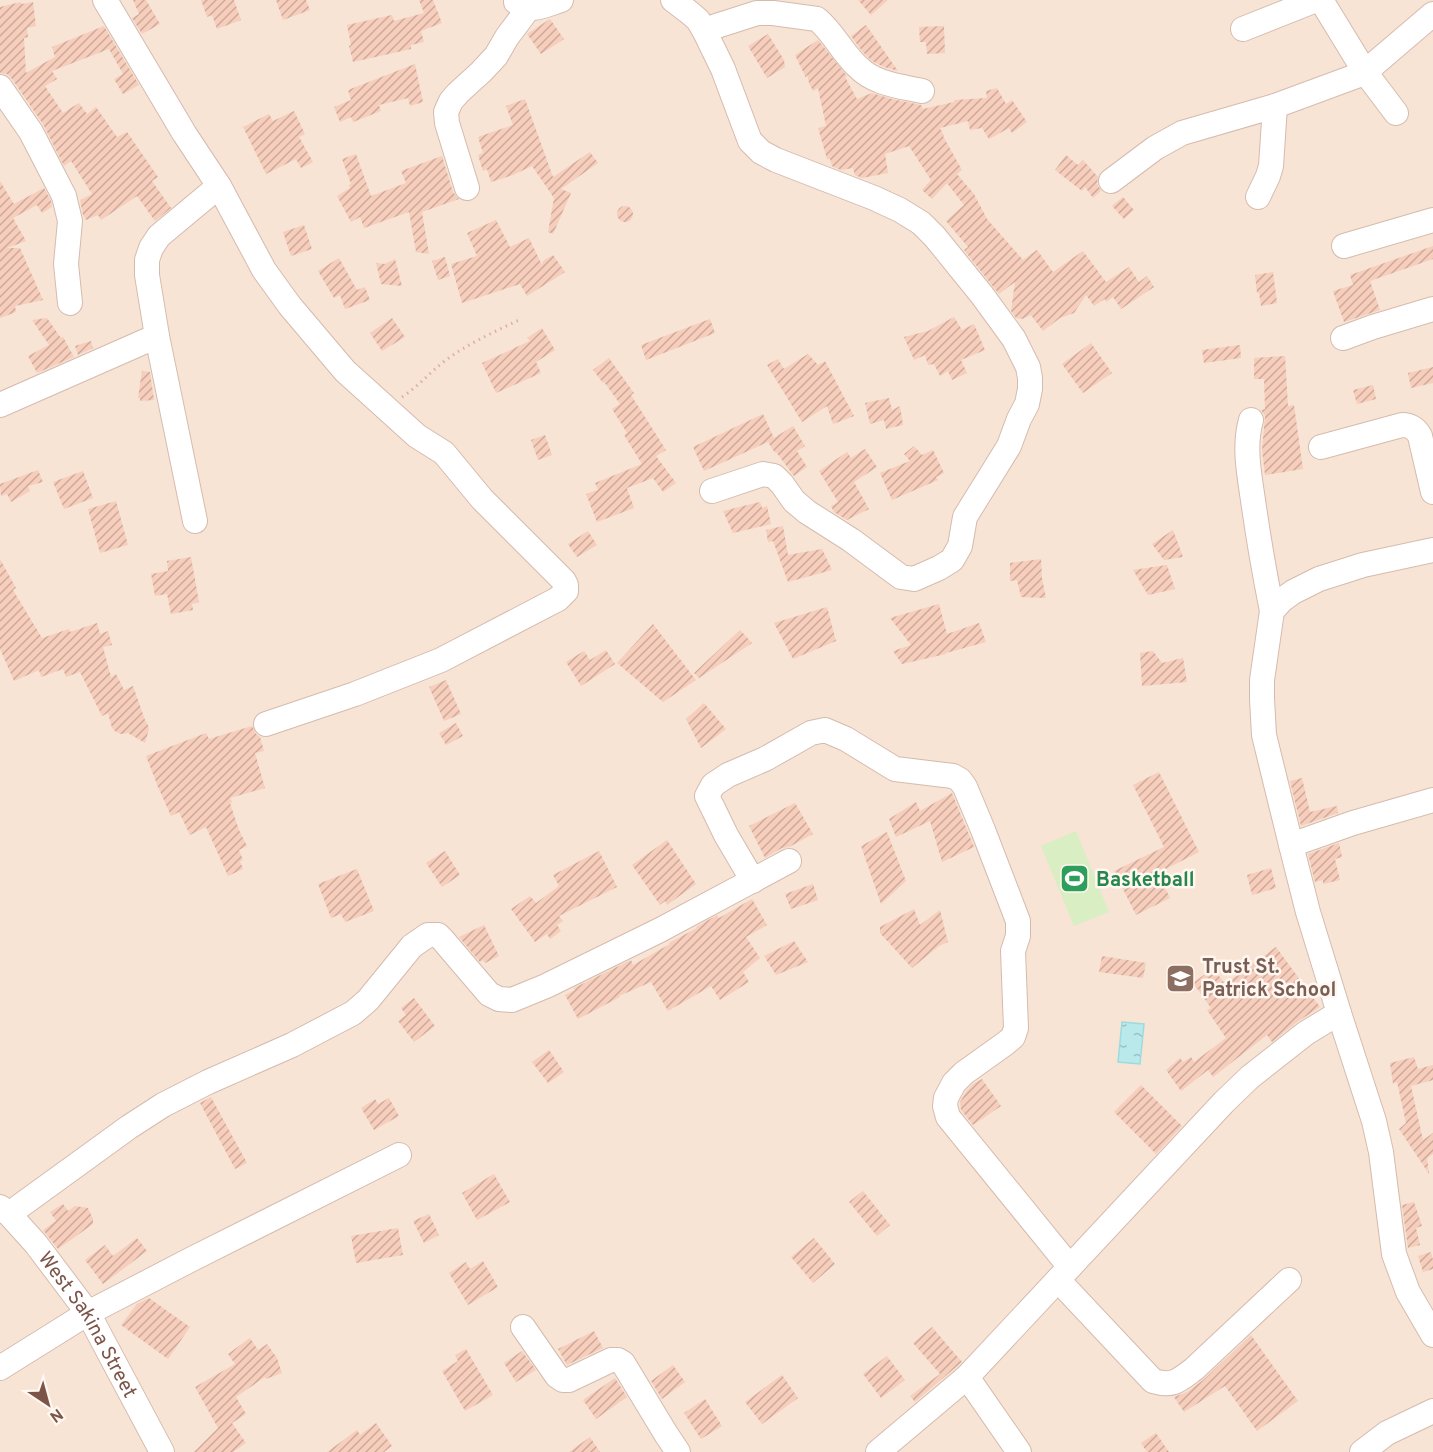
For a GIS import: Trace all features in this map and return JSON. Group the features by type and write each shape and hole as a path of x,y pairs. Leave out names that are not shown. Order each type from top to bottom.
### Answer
{"street":[{"path":"105,0 184,133 219,186 264,270 290,306 345,371 417,436 444,453 483,499 566,585 564,595 548,605 441,660 355,694 266,724"},
{"path":"467,188 447,123 446,112 451,101 496,56 521,4 533,9 561,0"},
{"path":"673,0 698,20 705,30 723,69 750,141 761,152 776,160 874,198 921,223 982,295 1014,339 1028,367 1030,378 1027,404 1009,446 965,517 960,546 952,560 914,579 901,577 851,540 807,512 794,501 774,476 763,474 712,491"},
{"path":"1243,29 1316,0"},
{"path":"1321,0 1365,72 1396,113"},
{"path":"705,30 757,13 796,15 817,19 836,39 856,66 869,76 883,82 922,91"},
{"path":"1112,181 1155,148 1182,133 1275,106 1365,72 1433,14"},
{"path":"0,87 31,132 66,203 70,221 66,264 70,303"},
{"path":"1258,197 1271,166 1275,106"},
{"path":"195,521 157,336 147,275 147,260 159,236 219,186"},
{"path":"1344,246 1433,220"},
{"path":"1343,338 1433,309"},
{"path":"0,405 157,336"},
{"path":"1251,420 1247,451 1249,472 1272,611 1262,680 1264,735 1308,912 1374,1121 1381,1152 1394,1254 1408,1292 1433,1335"},
{"path":"1321,447 1408,425 1420,436 1433,492"},
{"path":"1272,611 1293,592 1318,579 1363,565 1433,550"},
{"path":"753,880 715,814 707,796 709,790 728,775 765,759 811,733 825,730 846,739 895,769 937,773 960,780 983,830 1018,921 1018,936 1013,951 1016,1028 1013,1037 954,1083 946,1098 945,1106 948,1117 1064,1273 1153,1381 1166,1385 1177,1382 1194,1369 1289,1280"},
{"path":"1290,845 1353,823 1433,800"},
{"path":"4,1211 163,1105 353,1013 368,1000 412,946 428,935 438,935 489,994 499,999 512,1000 546,986 660,930 789,861"},
{"path":"878,1452 968,1377 1224,1102 1250,1077 1306,1033 1339,1013"},
{"path":"0,1368 88,1313 399,1155"},
{"name":"West Sakina Street","path":"4,1211 36,1244 88,1313 162,1452"},
{"path":"523,1327 556,1376 563,1380 569,1380 611,1360 618,1360 678,1452"},
{"path":"968,1377 1014,1450"},
{"path":"1362,1452 1388,1433 1433,1411"}],"path":[{"path":"386,408 417,387 446,360 475,342 521,319"}],"shaded area":[{"path":"0,0 1433,0 1433,1452 0,1452"}],"green space":[{"name":"Basketball","path":"1076,831 1109,912 1074,926 1041,846"}],"water":[{"path":"1122,1022 1144,1024 1140,1064 1118,1062"}],"building":[{"path":"133,0 146,0 160,24 142,34 132,18 139,14"},
{"path":"201,0 234,0 241,20 217,29 212,15 207,17"},
{"path":"276,0 306,0 310,10 283,20"},
{"path":"419,0 433,0 442,23 421,31 424,42 411,45 411,49 353,62 347,25 392,15 394,21 424,13"},
{"path":"858,0 888,0 871,15"},
{"path":"21,2 22,4 33,2 36,26 27,28 28,37 24,38 26,73 55,57 52,47 104,26 139,85 123,94 114,79 123,74 109,49 52,71 57,79 45,86 63,113 79,103 87,114 96,107 117,137 127,132 158,177 152,181 171,208 155,221 137,196 101,220 98,215 86,220 80,200 92,194 71,161 64,166 43,124 12,79 7,74 0,73 0,7"},
{"path":"550,19 564,39 541,54 527,34"},
{"path":"866,25 898,71 872,61 851,36"},
{"path":"944,26 945,53 927,54 926,42 920,42 919,27"},
{"path":"768,34 784,60 785,67 767,78 748,46"},
{"path":"818,40 847,76 845,77 857,99 872,93 921,105 923,109 954,102 954,100 987,98 986,91 997,88 1006,104 1012,100 1027,122 1012,133 1009,128 989,139 982,128 970,130 968,121 940,128 962,170 957,174 974,194 987,219 1023,260 1037,250 1053,272 1083,251 1106,282 1129,267 1139,282 1147,276 1154,287 1121,309 1113,297 1094,306 1086,295 1074,313 1060,318 1043,331 1031,315 1022,319 1016,318 1011,311 1015,282 999,294 964,250 968,247 946,221 964,205 947,183 932,199 922,190 931,180 909,146 885,154 888,173 862,178 855,175 853,168 841,170 832,166 830,159 827,159 818,128 826,126 818,88 813,91 807,74 806,78 795,55"},
{"path":"415,64 423,102 410,106 408,98 379,105 381,111 353,122 351,117 340,122 334,107 351,100 348,90"},
{"path":"525,99 553,177 590,152 598,163 561,189 571,193 553,234 548,232 554,198 532,166 491,182 487,169 483,171 478,155 483,153 478,137 513,125 506,106"},
{"path":"294,111 305,134 299,137 313,162 301,168 296,159 266,174 243,127 269,114 273,121"},
{"path":"356,154 371,196 406,183 401,171 442,156 453,192 459,199 422,212 429,254 416,252 409,212 364,228 360,217 351,222 337,196 350,188 351,184 342,159"},
{"path":"1066,155 1078,165 1083,160 1098,177 1097,183 1101,191 1093,198 1085,187 1082,191 1055,170"},
{"path":"0,181 14,204 44,188 52,207 42,213 37,205 13,218 26,241 7,248 20,248 43,300 15,306 16,312 0,318"},
{"path":"1123,197 1134,210 1124,219 1112,206"},
{"path":"625,206 631,208 633,214 631,220 625,222 619,220 617,214 619,208"},
{"path":"496,220 510,247 529,238 542,265 543,261 553,255 565,272 527,296 520,284 462,303 451,264 477,256 467,233"},
{"path":"304,225 312,249 291,256 283,232"},
{"path":"1433,246 1433,259 1370,281 1380,310 1344,322 1333,291 1353,285 1350,275"},
{"path":"445,257 450,276 438,280 432,261"},
{"path":"339,258 357,290 365,287 370,300 345,309 340,295 334,298 318,271"},
{"path":"395,259 402,286 381,284 376,263 385,264"},
{"path":"1273,272 1277,303 1261,306 1255,275"},
{"path":"954,317 962,330 974,324 985,350 961,360 967,373 952,380 948,371 940,376 934,364 928,365 925,355 914,360 904,337 928,331"},
{"path":"47,318 61,338 63,337 74,357 37,373 28,356 49,345 32,320"},
{"path":"392,318 405,337 382,351 370,333"},
{"path":"710,319 715,333 646,360 641,345"},
{"path":"542,328 555,350 536,362 541,373 496,393 482,363 530,341 527,338"},
{"path":"91,341 93,348 78,355 75,346"},
{"path":"1091,343 1112,373 1083,393 1062,364"},
{"path":"1240,345 1241,358 1204,363 1202,350"},
{"path":"808,354 818,365 825,361 854,416 833,424 827,406 802,422 767,365 778,359 784,369"},
{"path":"1285,356 1288,406 1294,405 1303,469 1265,475 1262,450 1265,416 1261,410 1265,409 1264,379 1254,379 1254,358"},
{"path":"609,358 634,393 631,395 666,450 656,456 676,483 663,492 653,478 627,488 634,508 597,522 586,494 598,490 595,483 642,464 624,435 627,433 612,409 620,404 593,370"},
{"path":"1433,367 1433,383 1411,388 1408,373"},
{"path":"142,371 150,372 154,400 140,401 138,398"},
{"path":"1373,385 1376,399 1357,404 1353,390"},
{"path":"889,398 892,410 900,406 903,425 886,429 884,420 870,424 865,403"},
{"path":"763,414 774,438 793,426 805,446 797,451 807,467 794,476 768,442 704,471 693,447"},
{"path":"545,435 552,455 538,460 531,440"},
{"path":"914,446 922,455 933,450 944,473 936,477 938,480 892,500 880,473 910,461 904,454"},
{"path":"865,449 877,467 854,482 869,509 847,520 834,512 831,506 838,502 819,471 847,452 851,458"},
{"path":"38,470 43,482 28,486 30,491 11,502 7,494 1,496 0,484"},
{"path":"83,471 93,498 64,509 53,482"},
{"path":"116,501 128,545 100,553 88,509"},
{"path":"760,502 762,508 767,506 771,524 733,533 723,511"},
{"path":"783,526 788,555 822,549 832,570 788,582 773,541 768,542 766,530"},
{"path":"1173,530 1183,557 1164,560 1152,544"},
{"path":"588,531 597,545 577,557 568,544"},
{"path":"191,557 199,602 192,604 193,610 171,614 167,594 155,596 151,574 168,571 167,561"},
{"path":"0,559 16,588 13,590 42,638 97,623 100,634 108,631 112,645 103,647 111,677 116,674 124,690 133,686 149,729 145,743 128,733 121,734 112,728 108,713 102,716 80,672 66,677 63,669 41,677 39,670 14,681 0,649"},
{"path":"1041,559 1046,598 1021,597 1017,580 1010,581 1010,563"},
{"path":"1167,565 1175,589 1148,595 1133,570"},
{"path":"939,604 947,634 979,623 986,642 902,664 893,651 911,645 890,618"},
{"path":"827,607 836,641 793,659 774,623"},
{"path":"653,624 696,680 663,702 617,663"},
{"path":"740,630 752,643 699,678 694,673"},
{"path":"606,650 615,664 581,686 566,662 584,651 590,660"},
{"path":"1153,651 1162,663 1183,658 1187,682 1142,686 1140,653"},
{"path":"446,680 461,714 444,721 429,687"},
{"path":"704,703 726,729 701,748 686,719"},
{"path":"456,723 463,736 446,745 439,733"},
{"path":"252,726 260,737 264,751 255,753 265,788 230,798 239,830 247,846 239,850 243,860 240,861 243,869 228,876 206,827 190,835 179,812 171,816 146,756 206,733 209,739"},
{"path":"1159,772 1199,852 1158,873 1170,898 1136,915 1114,871 1164,847 1133,785"},
{"path":"1302,778 1310,812 1337,806 1338,813 1301,826 1290,781"},
{"path":"952,793 974,847 942,862 930,821 896,837 889,819 916,802 920,811"},
{"path":"795,803 813,834 765,858 749,826"},
{"path":"887,832 906,881 881,904 861,846"},
{"path":"667,840 696,884 667,905 665,901 660,905 632,865"},
{"path":"1339,843 1342,857 1335,859 1340,880 1323,884 1323,880 1315,882 1308,854"},
{"path":"445,851 460,875 442,887 426,863"},
{"path":"599,851 617,887 559,916 563,921 557,925 561,931 550,939 547,934 535,942 511,909 530,896 536,903 559,886 553,875"},
{"path":"1271,868 1276,888 1252,895 1247,875"},
{"path":"357,869 374,911 345,922 341,914 331,918 318,884"},
{"path":"813,884 818,900 791,909 785,894"},
{"path":"752,899 767,925 746,937 760,958 743,972 749,982 720,1000 711,986 668,1011 651,982 619,996 578,1019 565,995 575,990 574,988 631,960 633,965 717,915 719,918"},
{"path":"914,909 920,925 940,910 948,942 939,946 912,968 880,933 880,927"},
{"path":"484,925 499,956 485,963 483,960 480,962 459,937"},
{"path":"794,941 808,962 776,975 764,956"},
{"path":"1276,947 1320,1007 1272,1042 1267,1035 1213,1077 1208,1070 1181,1091 1166,1070 1180,1058 1183,1062 1191,1057 1194,1062 1226,1038 1207,1010 1211,1008 1193,983 1213,968 1225,984"},
{"path":"1102,956 1146,963 1143,978 1099,972"},
{"path":"414,998 435,1026 414,1042 398,1021 406,1015 401,1008"},
{"path":"549,1050 564,1072 548,1083 532,1062"},
{"path":"1414,1057 1418,1069 1433,1065 1433,1080 1411,1086 1423,1140 1433,1133 1433,1154 1427,1158 1429,1174 1399,1129 1406,1123 1397,1082 1393,1084 1390,1063"},
{"path":"982,1079 1001,1106 973,1125 961,1110 960,1102 973,1084"},
{"path":"1141,1085 1182,1126 1156,1154 1114,1112"},
{"path":"211,1097 247,1163 235,1169 200,1103"},
{"path":"389,1098 399,1116 374,1130 361,1108 375,1099 378,1104"},
{"path":"494,1174 510,1202 477,1220 462,1193"},
{"path":"863,1191 890,1225 877,1236 849,1202"},
{"path":"1414,1202 1422,1226 1416,1228 1420,1245 1408,1248 1402,1205"},
{"path":"63,1204 68,1211 75,1206 88,1208 93,1224 58,1249 43,1230 56,1221 50,1212"},
{"path":"429,1214 439,1235 424,1243 413,1221"},
{"path":"398,1228 403,1255 356,1263 351,1236"},
{"path":"137,1238 147,1251 103,1284 85,1260 105,1245 113,1256"},
{"path":"814,1238 835,1264 813,1283 791,1257"},
{"path":"1431,1252 1433,1269 1423,1272 1418,1256"},
{"path":"483,1261 498,1287 468,1305 449,1273 466,1262 470,1269"},
{"path":"149,1298 190,1327 168,1359 121,1325 137,1304"},
{"path":"932,1327 962,1362 915,1402 910,1396 940,1374 913,1343"},
{"path":"594,1331 603,1348 567,1365 558,1349"},
{"path":"1251,1335 1298,1401 1257,1431 1225,1386 1184,1412 1174,1397 1187,1392 1203,1380"},
{"path":"250,1338 258,1350 267,1344 277,1358 282,1373 266,1379 265,1377 236,1397 246,1414 232,1423 246,1443 233,1452 194,1452 218,1428 195,1387 235,1364 228,1354"},
{"path":"466,1349 493,1395 465,1411 442,1371 458,1361 455,1355"},
{"path":"522,1351 536,1370 516,1382 504,1363"},
{"path":"887,1356 905,1380 881,1398 863,1374"},
{"path":"673,1365 685,1382 662,1399 651,1381"},
{"path":"782,1375 798,1398 762,1424 745,1402"},
{"path":"615,1378 627,1397 596,1419 583,1400"},
{"path":"705,1399 722,1426 701,1439 684,1413"},
{"path":"376,1423 392,1446 384,1452 327,1452 357,1430 360,1435"},
{"path":"1156,1433 1169,1452 1147,1452 1141,1443"},
{"path":"590,1437 600,1452 569,1452"}],"place":[{"name":"Basketball","path":"1075,879"},
{"name":"Trust St. Patrick School","path":"1181,978"}]}
